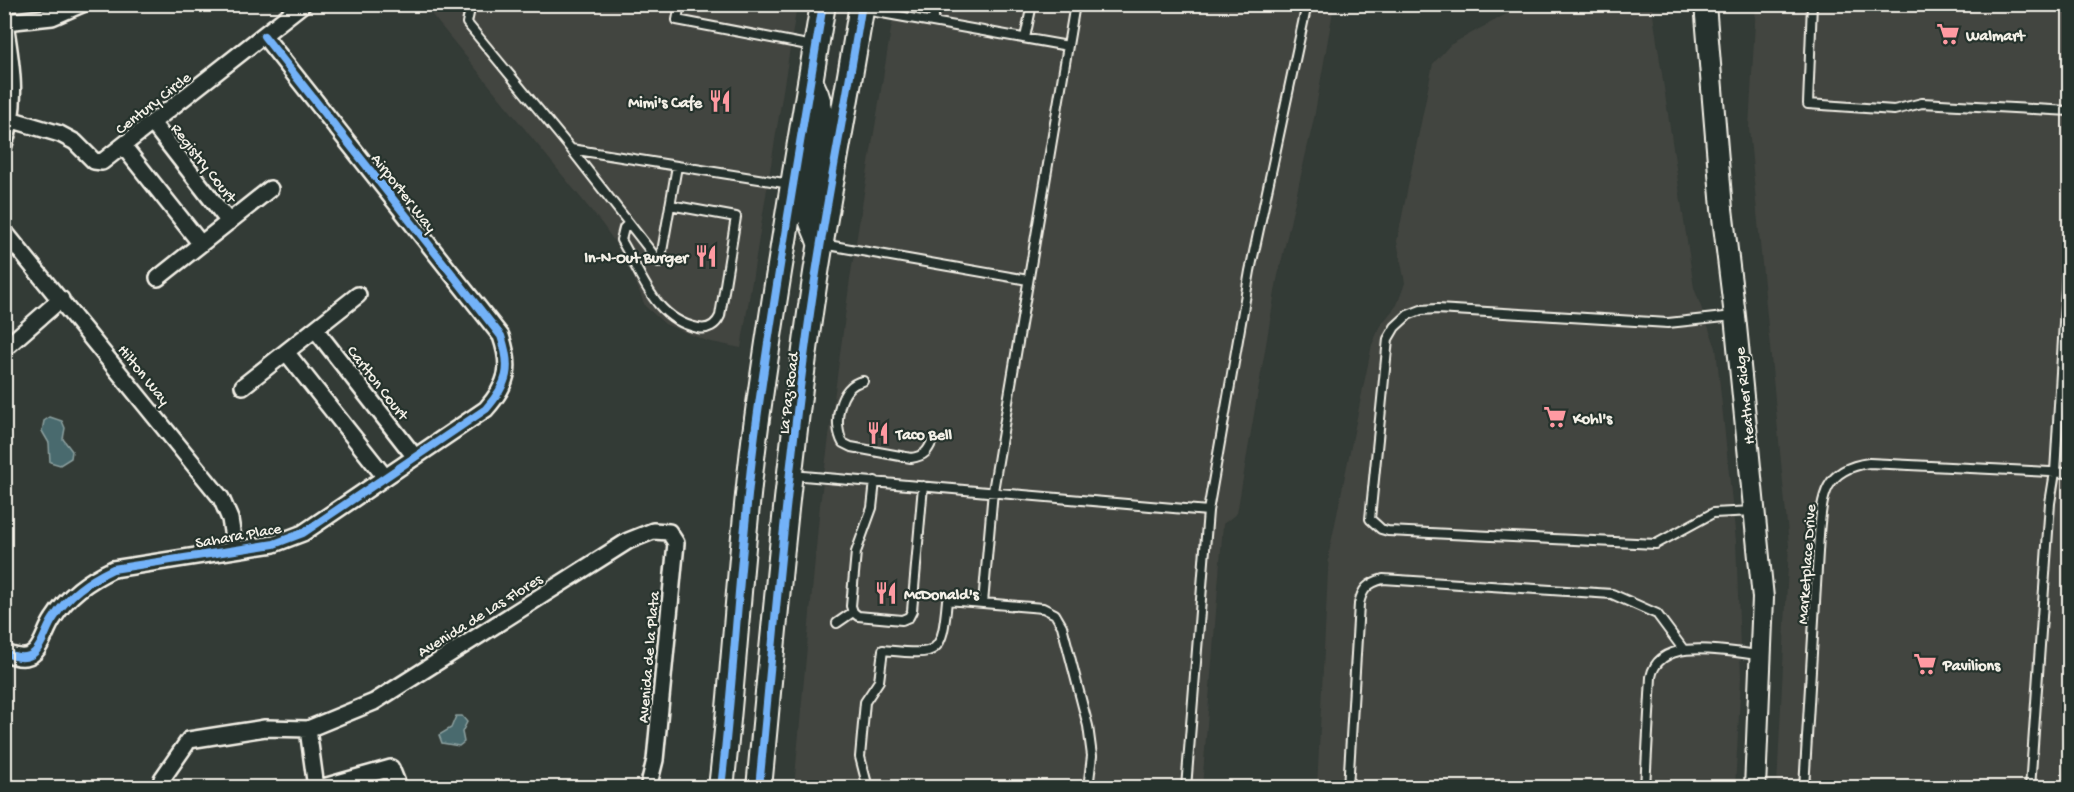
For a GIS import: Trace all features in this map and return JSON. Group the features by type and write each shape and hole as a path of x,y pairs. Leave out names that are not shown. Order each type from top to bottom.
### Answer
{"main road":[{"name":"La Paz Road","path":"721,788 756,427 823,4"},
{"name":"La Paz Road","path":"759,788 790,474 821,244 862,7"},
{"path":"811,83 821,104 822,119 808,208 821,244"}],"street":[{"path":"5,22 52,17 82,4"},
{"name":"Century Circle","path":"13,120 60,134 75,142 94,162 102,162 124,147 303,4"},
{"name":"Heather Ridge","path":"1705,4 1722,209 1736,316 1763,598 1755,788"},
{"path":"4,17 14,83 13,120 4,145"},
{"name":"Airporter Way","path":"264,36 501,336 507,352 508,372"},
{"name":"Registry Court","path":"153,124 229,222"},
{"path":"124,147 201,244"},
{"name":"Registry Court","path":"158,278 270,189"},
{"name":"Hilton Way","path":"4,231 62,299 221,498 230,519 235,550"},
{"path":"243,386 358,295"},
{"path":"4,349 62,299"},
{"name":"Carlton Court","path":"315,329 415,457"},
{"path":"286,352 385,477"},
{"name":"Sahara Place","path":"4,652 25,658 35,652 53,619 68,598 90,580 128,565 274,544 303,533 486,409 500,394 508,372"},
{"name":"Avenida de Las Flores","path":"308,729 374,702 628,541 653,531 669,532"},
{"name":"Avenida de la Plata","path":"648,788 655,760 676,543 669,532"},
{"path":"161,788 162,779 189,740 265,728 308,729 318,788 392,768 399,788"}],"lane":[{"path":"471,4 467,23 571,149 660,263 677,166"},
{"path":"680,4 677,21 816,46"},
{"path":"932,22 937,4"},
{"path":"1025,38 1032,4"},
{"path":"983,603 993,491 1075,4"},
{"path":"1186,788 1208,511 1250,271 1307,4"},
{"path":"1812,4 1808,104 1894,110 1922,103 2070,111"},
{"path":"862,7 1068,46"},
{"path":"571,149 793,184"},
{"path":"629,223 624,228 621,240 638,267 652,299 670,317 700,329 717,323 736,217 670,205"},
{"path":"2030,788 2050,503 2055,472 2070,223"},
{"path":"821,244 1028,280"},
{"path":"1736,316 1668,323 1437,309 1421,310 1408,315 1395,327 1388,339 1385,353 1381,431 1370,519 1380,529 1388,531 1656,544 1713,513 1754,511"},
{"path":"863,381 854,383 844,393 838,427 843,443 851,447 911,458 921,457 927,452 933,439"},
{"name":"Marketplace Drive","path":"1804,788 1821,502 1828,485 1837,474 1851,465 1869,462 2070,473"},
{"path":"790,474 1208,511"},
{"path":"853,612 856,552 872,508 875,481"},
{"path":"853,612 858,616 902,620 909,617 912,611 924,486"},
{"path":"1348,788 1360,595 1372,582 1383,579 1612,594 1657,614 1683,649"},
{"path":"868,788 860,757 865,702 879,681 883,650 919,653 931,651 940,644 944,632 947,600 1042,608 1054,614 1062,626 1088,726 1092,756 1088,788"},
{"path":"837,624 853,612"},
{"path":"1645,788 1653,668 1666,654 1683,649 1761,655"}],"shaded area":[{"path":"424,5 797,5 741,348 707,341 665,324 645,306 628,262 603,225"},
{"path":"895,5 1334,5 1314,118 1277,280 1237,513 1223,524 1202,787 794,788 820,505 850,279"},
{"path":"1523,5 1651,5 1652,8 1694,288 1716,348 1736,541 1741,677 1735,787 1317,788 1329,553 1372,345 1380,326 1397,305 1405,283 1397,241 1433,64 1450,45"},
{"path":"1756,5 2069,5 2069,787 1777,787 1789,545 1749,128"}],"water":[{"path":"50,417 62,421 65,428 63,439 72,451 71,458 60,465 50,462 49,443 42,431 44,421"},
{"path":"456,716 462,716 467,722 462,732 464,742 459,746 442,743 439,735 451,728"}],"cycle path":[{"path":"721,788 756,426 779,268 823,4"},
{"path":"759,788 783,537 805,349 819,251 862,4"},
{"path":"4,652 20,657 31,655 38,649 51,623 65,603 95,578 113,569 274,544 303,533 486,409 503,383 507,367 501,336 264,36"}],"place":[{"name":"Walmart","path":"1948,34"},
{"name":"Mimi's Cafe","path":"720,101"},
{"name":"In-N-Out Burger","path":"706,256"},
{"name":"Kohl's","path":"1555,417"},
{"name":"Taco Bell","path":"878,433"},
{"name":"McDonald's","path":"886,593"},
{"name":"Pavilions","path":"1925,664"}]}
